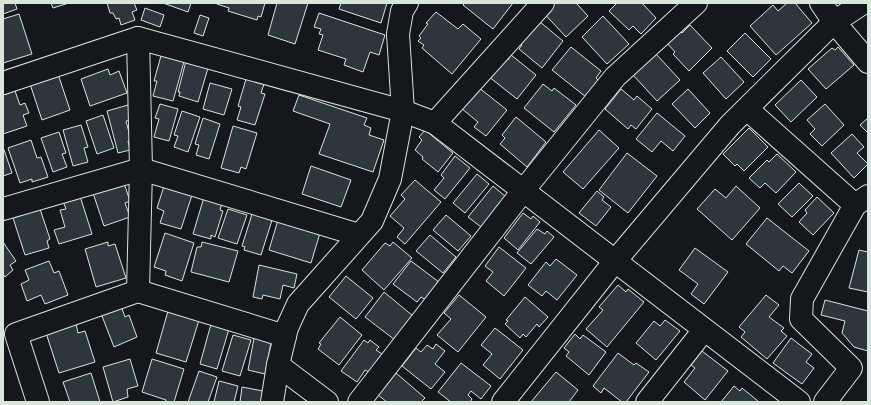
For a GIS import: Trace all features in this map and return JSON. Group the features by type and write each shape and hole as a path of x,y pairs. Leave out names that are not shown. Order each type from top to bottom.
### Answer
{"street":[{"path":"272,402 278,365 287,328 298,304 372,221 390,179 403,111 398,34 402,11 407,3"},
{"path":"435,123 543,3"},
{"path":"359,402 523,191 615,77 696,3"},
{"path":"821,3 834,22 868,62"},
{"path":"503,402 615,261 730,125 834,22 864,3"},
{"path":"138,38 141,169 138,291"},
{"path":"3,83 138,38 403,111 435,123 704,330 790,399"},
{"path":"747,109 862,201 802,299 801,319 851,368 825,402"},
{"path":"3,210 141,169 359,235"},
{"path":"38,402 16,334 138,291 285,336"},
{"path":"646,402 704,330"},
{"path":"278,365 327,402"}],"building":[{"path":"3,3 15,3 17,9 3,14"},
{"path":"51,3 69,3 53,8"},
{"path":"107,3 134,3 137,10 132,12 135,20 121,25 119,18 116,19 113,13 110,13"},
{"path":"163,3 191,3 188,12"},
{"path":"265,3 261,17 258,16 257,20 228,11 229,8 217,4"},
{"path":"277,3 308,3 295,44 268,35"},
{"path":"341,3 387,3 381,23 339,9"},
{"path":"465,3 513,3 493,29 463,5"},
{"path":"545,3 576,3 588,16 566,37 539,8"},
{"path":"617,3 642,3 656,18 641,34 633,26 629,30 609,11"},
{"path":"787,3 795,3 812,23 776,55 750,26 773,5 778,11"},
{"path":"145,8 164,15 160,27 141,20"},
{"path":"436,12 458,29 463,24 481,39 452,74 422,48 424,45 418,41 421,38 419,36 428,24 426,23"},
{"path":"319,13 385,35 379,55 370,52 363,72 344,65 346,59 318,50 323,35 319,34 321,29 314,27"},
{"path":"19,14 32,54 3,63 3,19"},
{"path":"200,15 209,18 203,36 194,33"},
{"path":"603,16 629,44 607,64 582,37"},
{"path":"534,17 563,41 542,68 519,49 522,45 516,40"},
{"path":"690,25 712,48 689,71 673,54 675,52 667,43 679,30 682,33"},
{"path":"745,33 771,59 753,77 727,51"},
{"path":"571,47 601,71 596,78 598,80 586,97 552,70"},
{"path":"838,47 854,65 826,89 808,69 832,48 835,50"},
{"path":"162,52 185,58 173,101 153,96 157,81 154,81"},
{"path":"656,54 680,80 657,101 633,75"},
{"path":"511,55 536,75 517,99 488,76 504,57 508,60"},
{"path":"721,57 744,82 726,99 703,73"},
{"path":"186,61 208,68 198,102 179,96 180,92 178,92"},
{"path":"108,69 110,75 119,71 127,93 90,106 81,79"},
{"path":"58,74 70,110 42,120 30,84"},
{"path":"246,79 264,84 261,93 265,94 255,125 237,120 241,107 238,106"},
{"path":"801,80 817,97 791,122 775,105"},
{"path":"210,83 232,89 224,115 203,109"},
{"path":"543,84 552,91 554,88 576,105 554,132 524,108"},
{"path":"478,87 507,110 486,136 474,127 478,122 461,108"},
{"path":"621,89 634,100 637,96 652,109 636,129 631,125 628,129 605,109"},
{"path":"688,89 710,113 695,128 672,104"},
{"path":"15,91 20,105 25,103 29,113 23,115 27,126 3,134 3,95"},
{"path":"299,95 367,118 364,125 371,128 369,135 384,140 373,172 319,154 330,124 293,111"},
{"path":"160,104 178,109 169,141 154,137 159,119 155,118"},
{"path":"825,104 844,125 822,146 810,134 815,129 807,120"},
{"path":"128,105 132,120 126,121 131,140 128,141 130,150 118,153 107,111"},
{"path":"182,111 200,117 188,152 174,147 178,136 174,135"},
{"path":"657,113 685,136 673,151 661,141 652,152 636,139"},
{"path":"103,115 114,148 97,154 86,121"},
{"path":"516,117 546,142 527,167 500,144 505,138 502,135"},
{"path":"203,118 220,124 209,159 196,155 199,145 195,144"},
{"path":"868,118 868,133 860,125"},
{"path":"81,125 88,147 84,148 88,162 73,166 63,130"},
{"path":"233,126 257,133 246,169 241,167 239,173 221,168"},
{"path":"749,128 768,147 744,171 737,164 735,166 723,154"},
{"path":"425,130 453,153 438,172 422,159 423,157 415,150 422,140 419,137"},
{"path":"599,130 619,148 583,189 563,172"},
{"path":"59,132 66,153 62,154 67,167 53,172 41,138"},
{"path":"852,134 864,147 857,153 868,164 854,178 831,153"},
{"path":"31,140 37,158 41,157 48,177 32,182 32,179 20,183 8,148"},
{"path":"3,147 12,173 3,176"},
{"path":"627,153 657,176 628,213 599,190"},
{"path":"777,154 796,172 776,193 765,183 760,188 749,178 767,160 769,162"},
{"path":"455,156 470,168 445,199 434,190 444,178 441,175"},
{"path":"311,166 351,180 341,207 302,194"},
{"path":"477,174 489,184 465,213 453,203"},
{"path":"415,180 441,202 405,244 397,237 404,228 390,216 405,199 401,195"},
{"path":"124,183 130,201 125,203 130,217 104,226 93,193"},
{"path":"165,183 193,192 181,229 160,223 164,211 157,208"},
{"path":"799,183 813,196 792,217 778,204"},
{"path":"493,186 506,197 481,227 468,217"},
{"path":"736,186 760,208 732,240 697,209 715,189 726,198"},
{"path":"597,191 604,197 602,200 611,207 596,226 579,213"},
{"path":"80,196 92,234 59,244 54,230 65,227 60,210 66,209 63,201"},
{"path":"204,197 222,203 220,210 223,211 215,237 211,235 211,239 193,234"},
{"path":"817,197 834,213 813,235 799,222 807,213 805,210"},
{"path":"40,209 50,239 47,241 49,248 25,255 13,218"},
{"path":"228,209 247,215 237,244 218,238"},
{"path":"253,211 273,217 261,255 244,250 245,247 242,246"},
{"path":"523,213 531,219 533,216 540,222 518,250 504,238"},
{"path":"446,215 471,236 458,251 433,230"},
{"path":"767,218 809,251 792,273 783,266 779,271 746,244"},
{"path":"278,220 320,233 311,263 269,250"},
{"path":"537,229 545,234 547,231 554,237 531,264 517,253"},
{"path":"165,233 194,243 182,281 165,275 166,271 154,267"},
{"path":"430,235 456,257 443,273 416,251"},
{"path":"3,242 16,261 10,265 13,270 5,277 3,274"},
{"path":"108,242 108,246 115,244 126,278 96,287 85,249"},
{"path":"202,242 238,251 229,282 191,272 197,247 201,247"},
{"path":"393,242 412,258 384,290 362,270 385,243 390,246"},
{"path":"499,247 526,268 504,296 486,281 493,272 485,266"},
{"path":"695,248 728,272 704,304 691,294 698,284 679,270"},
{"path":"859,250 868,252 868,292 849,288"},
{"path":"556,259 577,275 557,300 546,291 542,296 528,285 546,262 550,266"},
{"path":"49,261 54,273 59,271 68,295 45,304 41,295 27,301 21,284 29,280 25,270"},
{"path":"411,261 439,282 426,300 421,297 417,302 393,284"},
{"path":"259,265 297,274 294,288 283,285 280,299 263,295 262,299 253,297"},
{"path":"346,276 373,298 356,319 329,297"},
{"path":"618,285 626,292 628,289 644,302 607,347 586,329 603,310 599,307"},
{"path":"384,292 413,316 395,340 365,317"},
{"path":"459,295 486,317 458,352 437,335 451,319 444,313"},
{"path":"766,295 779,305 769,317 784,328 781,331 787,336 767,359 741,337 745,332 739,327"},
{"path":"525,297 548,317 539,327 537,324 526,337 523,334 520,338 505,324 508,321 506,320"},
{"path":"825,300 868,311 868,351 854,347 842,333 845,321 821,315"},
{"path":"120,303 125,317 129,315 137,337 114,347 100,311"},
{"path":"168,311 199,320 186,362 156,353"},
{"path":"340,317 362,335 339,365 318,349 321,344 319,343"},
{"path":"665,320 680,331 656,360 636,343 654,321 660,326"},
{"path":"76,324 78,333 85,331 95,362 59,373 46,333"},
{"path":"211,324 229,329 217,369 200,364"},
{"path":"495,328 523,350 500,379 483,365 492,354 481,345"},
{"path":"255,333 271,343 265,374 248,370"},
{"path":"575,334 580,339 583,335 606,352 589,375 566,356 569,352 564,348"},
{"path":"233,335 251,340 240,376 222,371"},
{"path":"791,338 812,354 806,362 814,368 802,384 773,363"},
{"path":"364,340 368,343 370,340 379,347 376,350 382,354 369,372 365,370 357,382 341,371"},
{"path":"436,344 445,351 435,364 445,372 431,389 402,366 416,348 421,352 427,345 433,349"},
{"path":"702,351 728,371 705,400 684,382 695,368 691,365"},
{"path":"618,353 634,365 636,363 649,372 626,402 622,402 604,388 601,393 593,386"},
{"path":"130,359 138,386 127,389 128,397 113,402 103,367"},
{"path":"152,359 184,369 174,402 165,402 166,400 142,392"},
{"path":"461,363 491,386 481,399 471,391 468,395 472,399 470,402 451,402 438,392"},
{"path":"199,371 217,377 208,402 188,402"},
{"path":"556,372 578,390 569,402 531,402"},
{"path":"91,373 100,402 70,402 63,382"},
{"path":"396,373 425,398 421,402 387,402 378,395"},
{"path":"219,381 238,386 234,402 214,402"},
{"path":"734,386 740,391 742,388 758,401 721,402"},
{"path":"242,387 263,391 261,402 240,402"}]}
